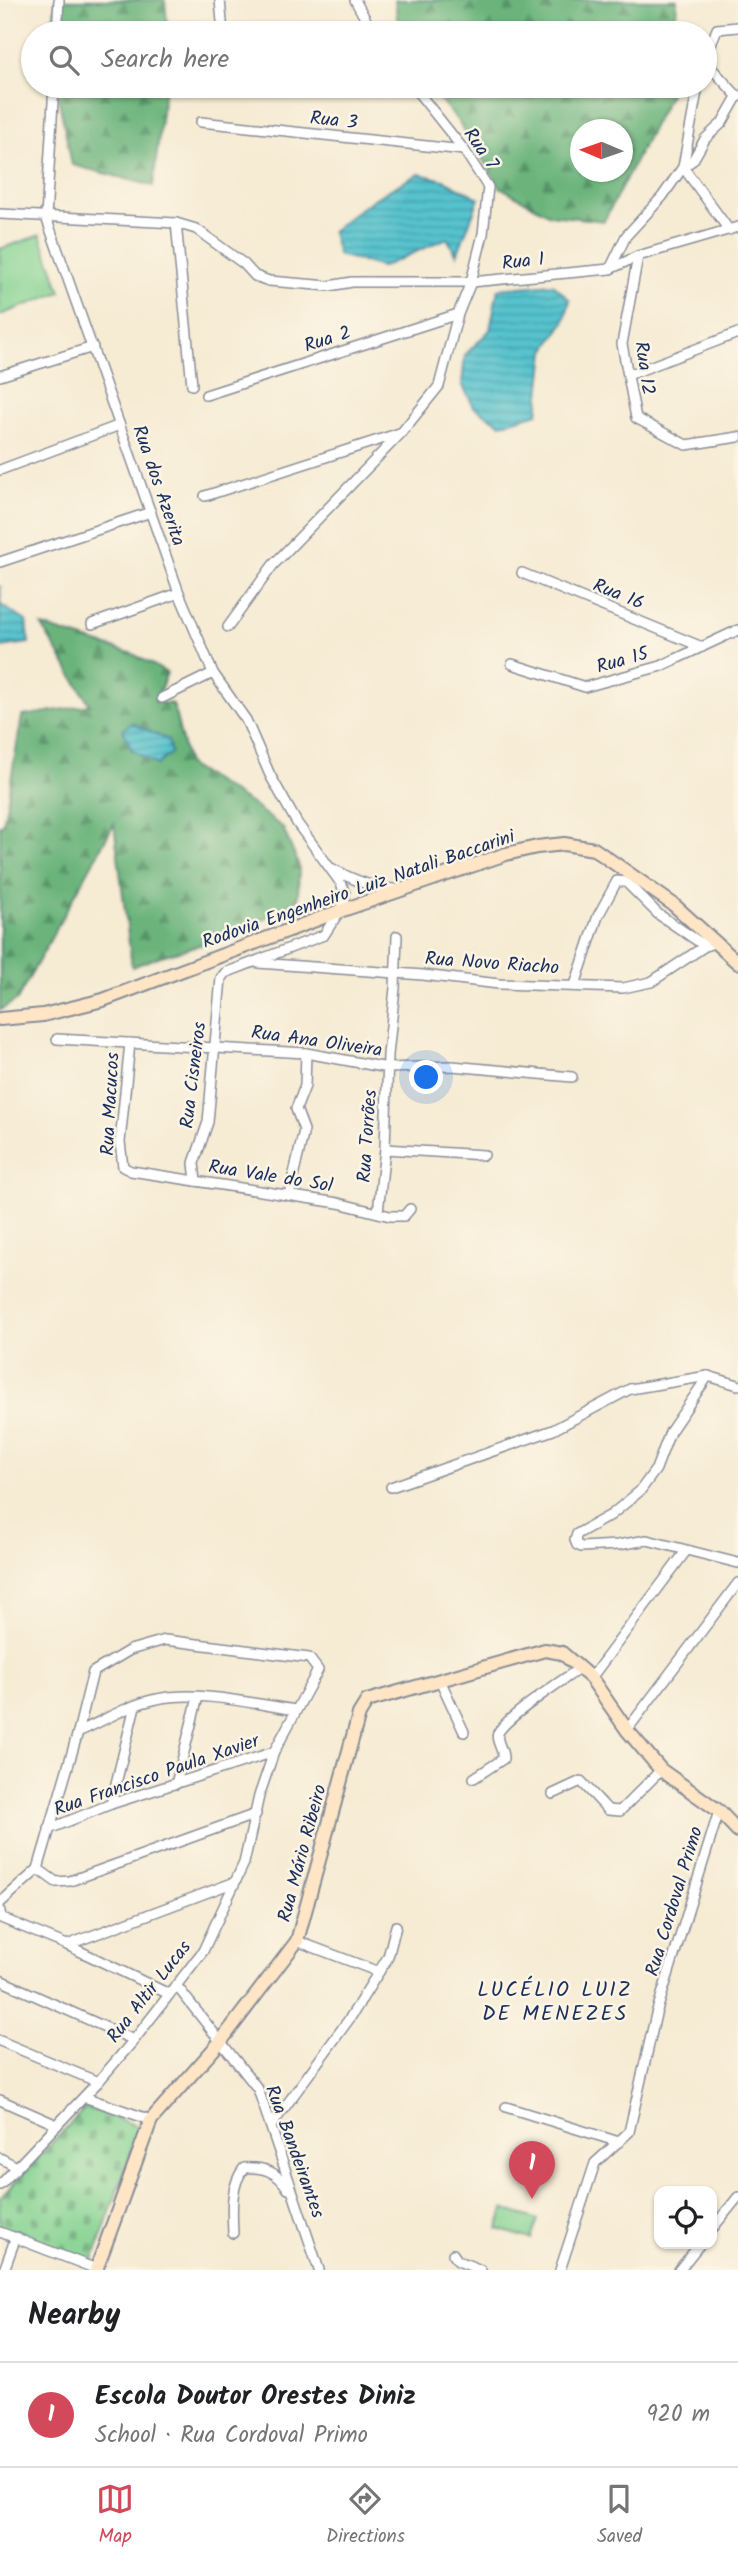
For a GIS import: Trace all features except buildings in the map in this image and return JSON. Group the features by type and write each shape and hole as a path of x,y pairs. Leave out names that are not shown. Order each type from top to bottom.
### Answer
{"street":[{"path":"58,21 59,0"},
{"path":"220,0 222,21"},
{"path":"355,0 366,21"},
{"path":"717,29 738,27"},
{"path":"610,269 626,236 662,197 705,139 722,123 738,96 717,73"},
{"name":"Rua dos Azerita","path":"53,98 46,217 178,593 213,673 246,720 270,775 297,823 345,893 344,904 337,912"},
{"name":"Rua 7","path":"423,98 464,150 488,187 483,233 471,282"},
{"path":"696,98 683,167 733,228"},
{"name":"Rua 3","path":"201,122 464,150"},
{"path":"0,215 176,223 192,385"},
{"name":"Rua 1","path":"176,223 196,229 244,264 255,276 269,281 329,286 352,282 471,282 610,269 638,256 733,228"},
{"name":"Rua 12","path":"638,256 622,344 636,418 686,445 738,437"},
{"path":"228,627 273,565 402,432 439,386 458,314 471,282"},
{"name":"Rua 2","path":"206,395 458,314"},
{"path":"628,375 738,334"},
{"path":"0,376 93,347"},
{"path":"0,470 120,425"},
{"path":"205,496 402,432"},
{"path":"0,562 151,512"},
{"name":"Rua 16","path":"522,572 702,647"},
{"path":"92,624 178,593"},
{"name":"Rua 15","path":"512,664 585,687 661,666 738,630"},
{"path":"162,698 213,673"},
{"name":"Rodovia Engenheiro Luiz Natali Baccarini","path":"0,1019 43,1016 103,1000 337,912 506,854 537,846 564,844 594,849 674,905 710,944 738,963"},
{"path":"329,867 354,881 387,889 404,889"},
{"path":"575,985 598,916 617,881 626,882 658,914 710,944"},
{"path":"255,962 324,935 337,912"},
{"name":"Rua Torrões","path":"378,1212 385,1149 397,936"},
{"name":"Rua Novo Riacho","path":"255,962 499,984 623,988 651,982 710,944"},
{"name":"Rua Cisneiros","path":"196,1181 194,1163 208,1122 221,978 255,962"},
{"name":"Rua Ana Oliveira","path":"57,1039 306,1053 388,1068 452,1066 572,1076"},
{"name":"Rua Macucos","path":"123,1167 120,1142 130,1043"},
{"path":"289,1195 304,1130 296,1109 305,1086 306,1053"},
{"path":"385,1149 484,1155"},
{"name":"Rua Vale do Sol","path":"123,1167 131,1171 289,1195 390,1216 404,1216 410,1209"},
{"path":"708,1376 670,1432 656,1469 640,1491 611,1515 577,1534 575,1540 581,1547 647,1540 738,1563"},
{"path":"391,1487 553,1430 630,1389 708,1376 738,1384"},
{"path":"591,1678 686,1551"},
{"path":"627,1730 738,1583"},
{"name":"Rua Altir Lucas","path":"0,2185 134,2040 203,1951 244,1863 274,1752 318,1670 309,1658 165,1640 130,1650 93,1672 78,1732"},
{"path":"464,1732 440,1680 545,1650 562,1653 591,1678 627,1730 661,1770 719,1811 738,1831"},
{"path":"474,1778 503,1759 499,1732 523,1709 580,1668"},
{"name":"Rua Mário Ribeiro","path":"150,2120 221,2041 297,1941 359,1714 367,1701 440,1680"},
{"path":"176,1784 198,1697"},
{"path":"0,1903 38,1869 78,1732 158,1698 198,1697 296,1710"},
{"path":"111,1804 135,1706"},
{"name":"Rua Francisco Paula Xavier","path":"49,1829 111,1804 274,1752"},
{"path":"553,1794 581,1781 608,1810 620,1811 661,1770"},
{"name":"Rua Cordoval Primo","path":"560,2270 595,2163 629,2132 656,2014 719,1811"},
{"path":"38,1869 56,1882 70,1881 256,1814"},
{"path":"67,1945 235,1882"},
{"path":"0,1911 1,1918 67,1945 169,1994"},
{"path":"271,2126 350,2018 379,1972 388,1957 396,1926"},
{"path":"297,1941 379,1972"},
{"path":"0,1980 134,2040"},
{"name":"Rua Bandeirantes","path":"176,1985 258,2089 319,2270"},
{"path":"0,2041 97,2082"},
{"path":"1,2233 97,2270 150,2120 83,2097"},
{"path":"0,2100 57,2125"},
{"path":"506,2107 619,2142"},
{"path":"0,2158 17,2167"},
{"path":"233,2233 234,2188 238,2175 244,2168 258,2167 275,2172 294,2199"},
{"path":"717,2223 738,2197"},
{"path":"4,2270 16,2237"},
{"path":"679,2270 696,2249"},
{"path":"453,2254 458,2261 481,2270"}],"green space":[{"path":"56,0 165,0 167,21 53,21"},
{"path":"395,0 677,0 676,21 398,21"},
{"path":"58,98 164,98 153,186 72,165"},
{"path":"438,98 668,98 633,165 633,119 570,119 570,182 624,182 604,221 550,215 500,187 458,121"},
{"path":"40,235 61,292 0,315 0,249"},
{"path":"42,626 133,654 167,673 155,702 173,704 188,765 250,803 283,828 299,866 298,899 238,934 132,967 114,824 17,1000 0,1010 0,825 3,825 22,716 90,705"},
{"path":"86,2107 140,2127 92,2263 0,2228 0,2198"},
{"path":"504,2209 538,2220 531,2239 498,2229"}],"water":[{"path":"419,174 444,180 479,198 457,255 447,238 382,267 338,255 332,232 373,200"},
{"path":"553,284 570,300 564,322 545,351 538,413 501,424 474,407 462,384 465,355 490,330 498,289"},
{"path":"0,585 1,605 26,621 29,643 0,647"},
{"path":"132,723 168,740 171,753 157,765 132,750 123,730"}],"place":[{"name":"Escola Doutor Orestes Diniz","path":"532,2199"}],"district":[{"name":"LUCÉLIO LUIZ DE MENEZES","path":"555,2001"}]}
